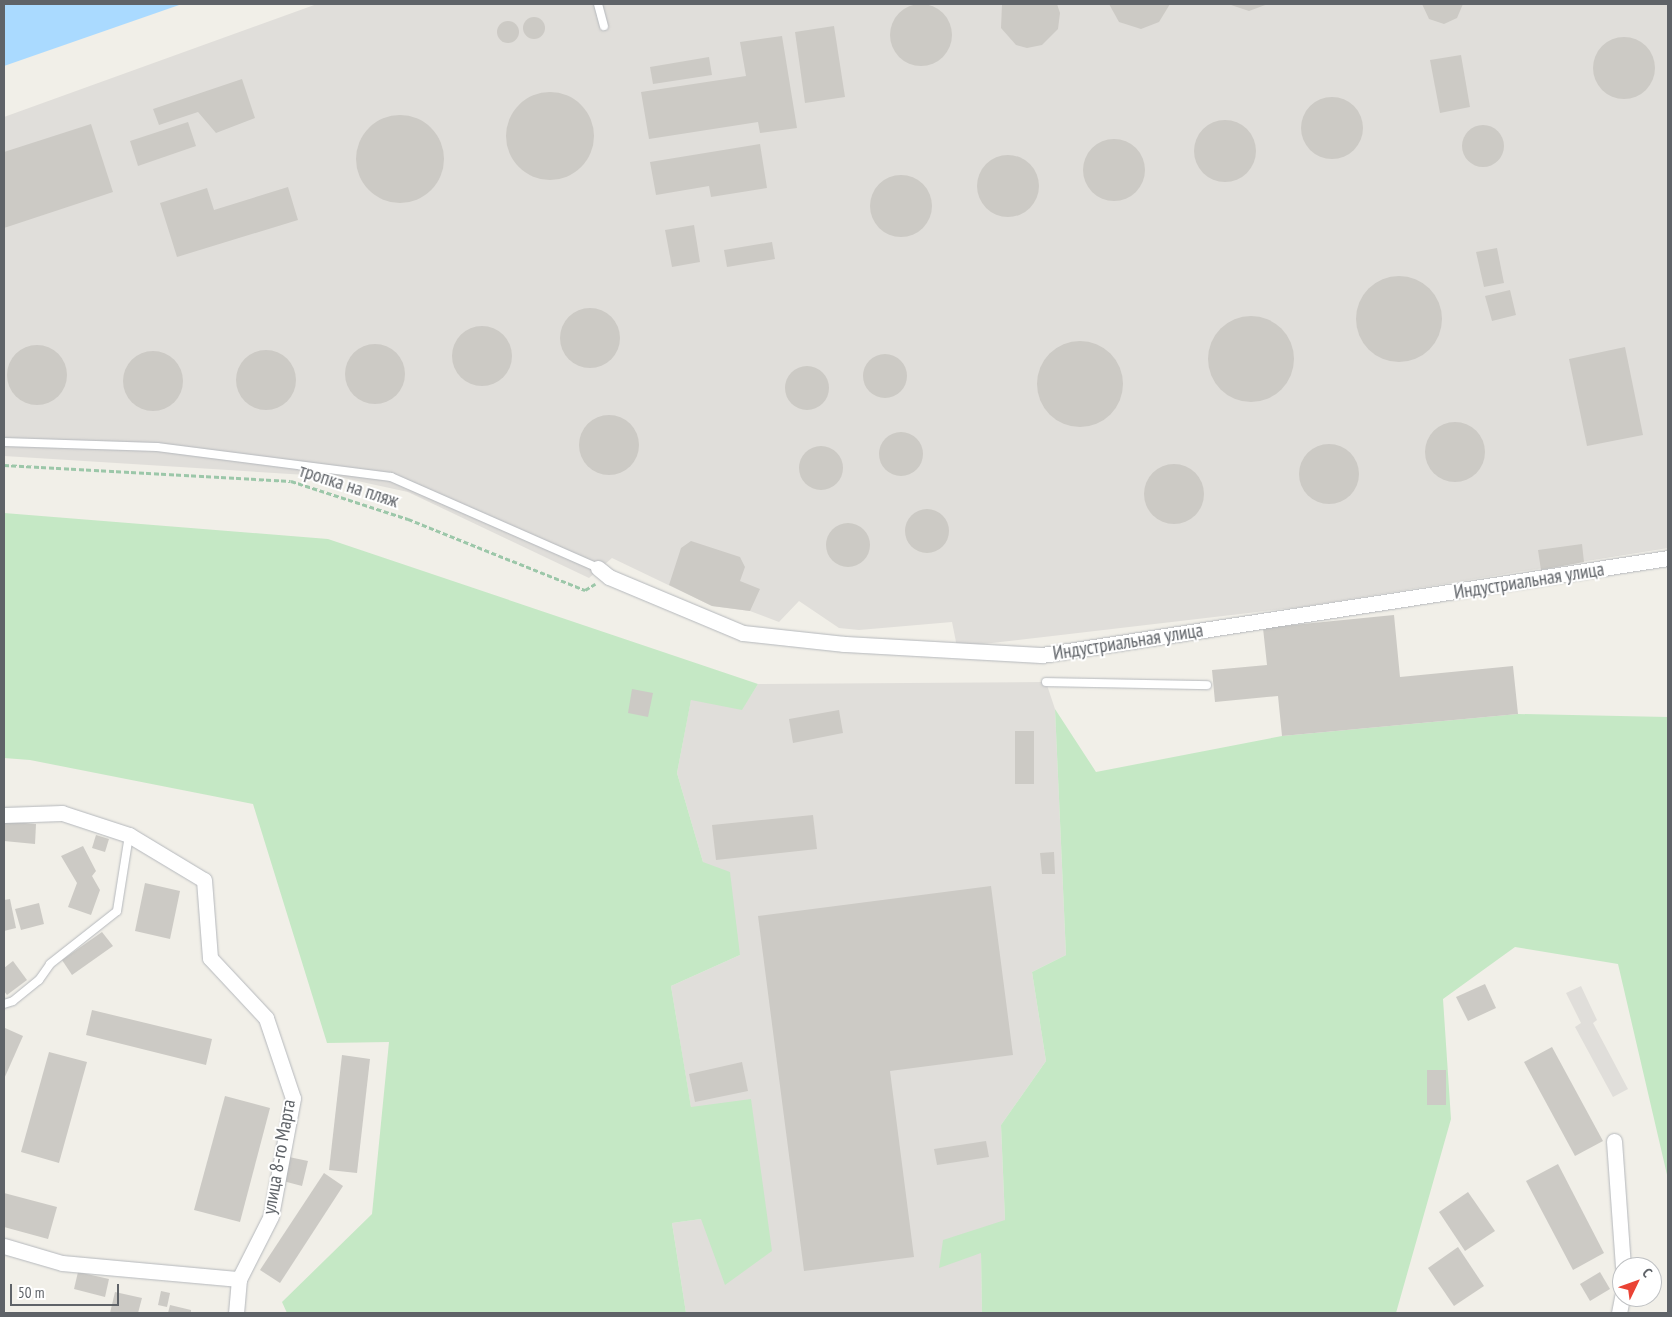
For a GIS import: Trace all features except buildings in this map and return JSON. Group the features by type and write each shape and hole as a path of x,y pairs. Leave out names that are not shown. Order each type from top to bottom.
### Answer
{"street":[{"name":"Индустриальная улица","path":"604,572 743,633 844,644 1042,655 1668,558"},
{"name":"улица 8-го Марта","path":"4,815 62,813 129,835 204,880 210,958 266,1018 293,1098 271,1216 238,1278"},
{"path":"1614,1141 1622,1257"},
{"path":"4,1246 62,1263 238,1278 236,1313"}],"lane":[{"path":"598,4 604,26"},
{"path":"4,442 157,446 391,476 604,572"},
{"path":"1046,682 1208,685"},
{"path":"4,1004 13,1002 39,980 50,964 117,911 129,835"}],"path":[{"name":"тропка на пляж","path":"4,465 292,481 408,520 585,590 604,572"}],"shaded area":[{"path":"317,4 1668,4 1668,548 1301,607 957,647 952,622 859,630 839,628 799,601 779,622 750,611 712,606 612,558 589,578 408,492 339,477 4,456 4,117"},
{"path":"1046,682 1055,709 1066,955 1032,972 1046,1061 1001,1125 1005,1220 981,1252 982,1313 686,1313 672,1223 701,1219 751,1100 691,1108 671,986 740,955 703,862 677,773 691,699 742,709 758,684"},
{"path":"1581,986 1597,1020 1593,1023 1628,1089 1613,1097 1575,1027 1581,1023 1566,993"}],"green space":[{"path":"4,513 328,539 758,684 742,710 691,700 677,773 703,862 730,872 740,955 671,986 691,1107 751,1099 772,1251 725,1285 701,1219 672,1223 686,1313 287,1313 282,1302 372,1214 389,1042 327,1043 253,804 30,760 4,758"},
{"path":"1055,709 1096,772 1282,736 1518,714 1668,717 1668,1179 1618,964 1515,947 1443,999 1451,1119 1396,1313 982,1313 981,1253 939,1268 943,1240 1005,1220 1001,1125 1046,1061 1032,972 1066,955"}],"water":[{"path":"4,4 182,4 4,66"}]}
